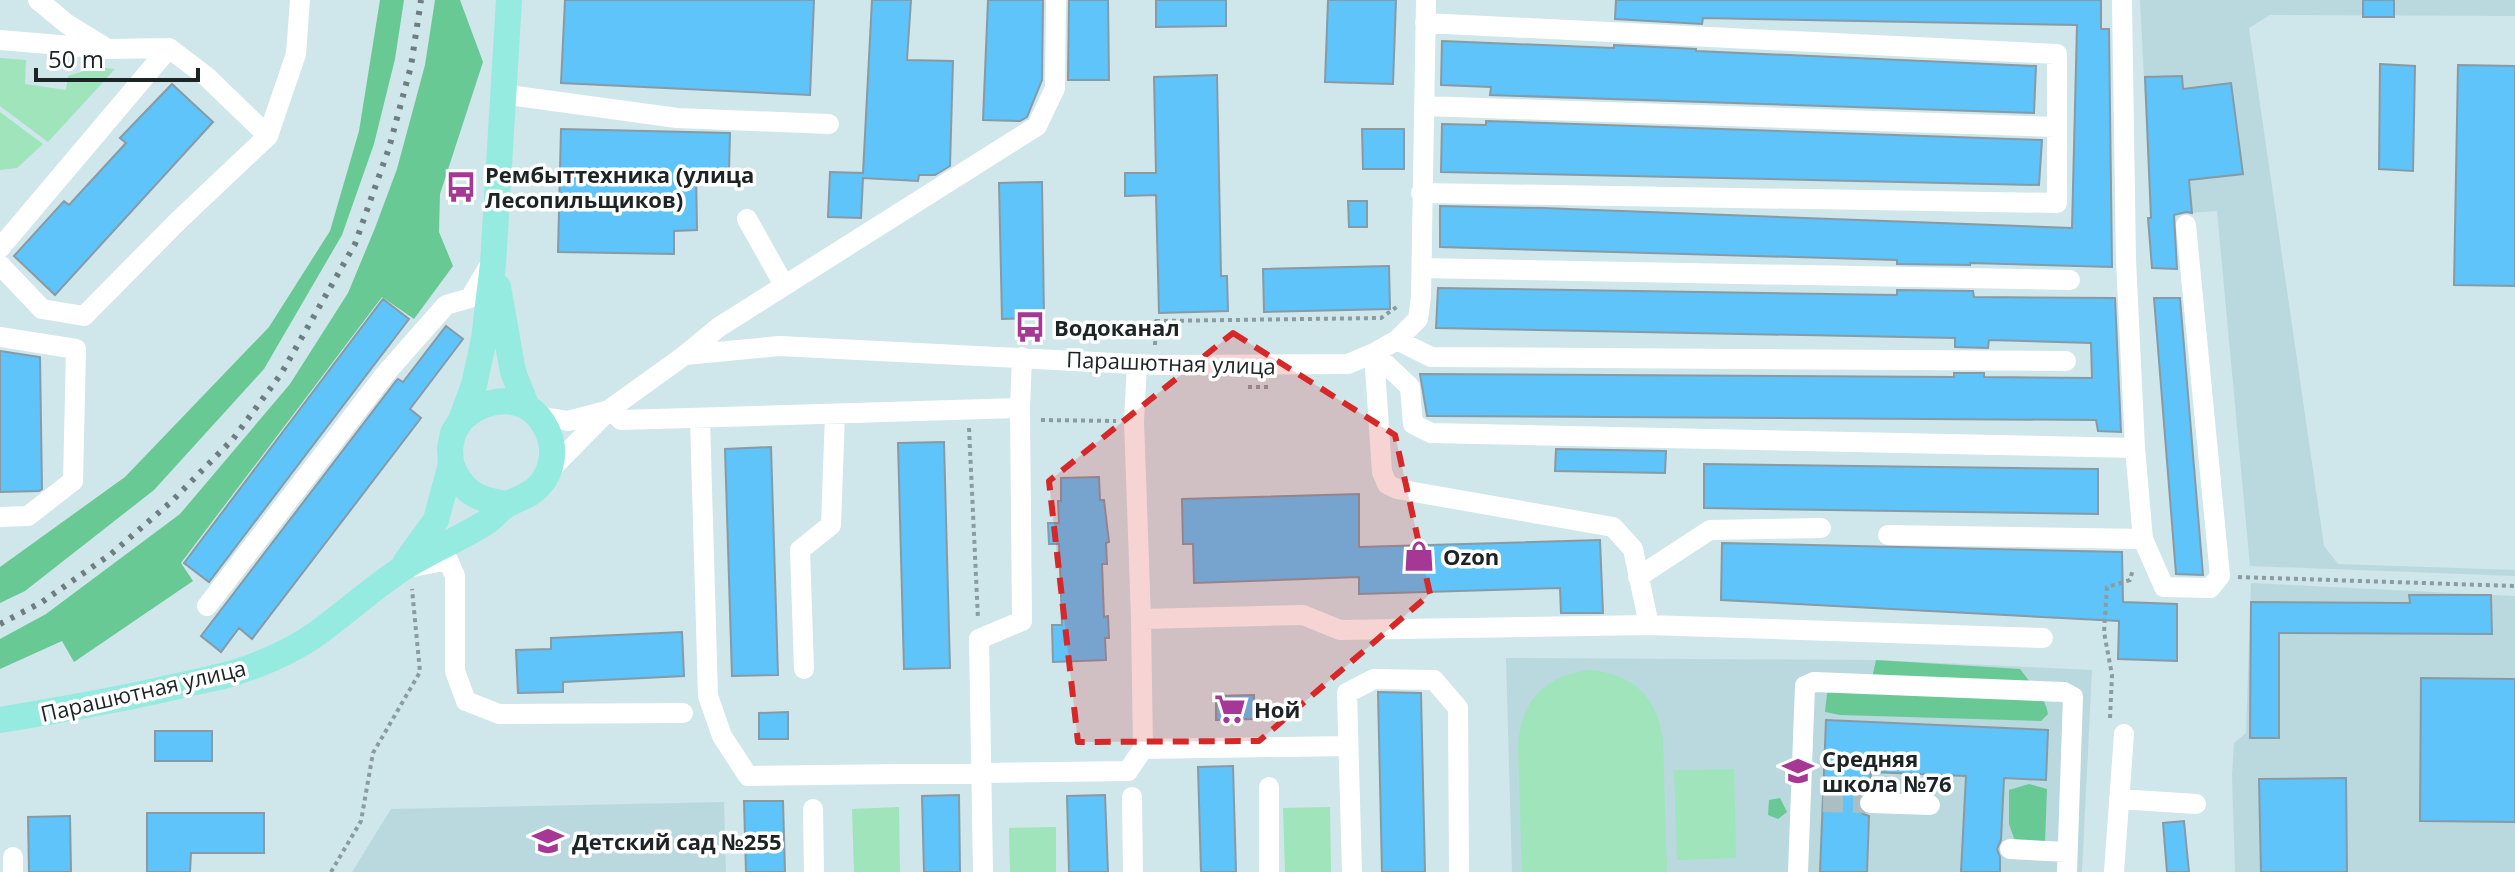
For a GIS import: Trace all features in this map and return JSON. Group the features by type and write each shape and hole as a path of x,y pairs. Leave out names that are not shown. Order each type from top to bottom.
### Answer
{"main road":[{"path":"506,504 483,500 469,492 457,479 451,464 450,448 453,433 474,385 484,339 494,261 509,0"},
{"path":"406,576 489,521 506,504 529,495 549,471 552,456 547,428 532,412 513,372 494,261"},
{"path":"461,420 485,403 499,401 532,412"},
{"path":"406,576 436,520 451,464"},
{"name":"Парашютная улица","path":"0,720 110,702 236,673 315,635 406,576"}],"street":[{"path":"38,0 67,24 107,49"},
{"path":"0,265 42,309 84,316 268,136 296,54 300,0"},
{"path":"549,471 610,409 719,327 1037,126 1055,88 1056,0"},
{"name":"Парашютная улица","path":"685,355 779,346 1137,364 1258,366 1348,364 1374,353 1397,340 1418,319 1422,268 1426,0"},
{"path":"2122,0 2126,260 2135,448 2143,539 2164,587 2210,588 2220,576 2186,225"},
{"path":"1421,193 2057,203 2057,54 1425,23"},
{"path":"0,40 107,49 169,48 207,77 268,136"},
{"path":"0,248 169,48"},
{"path":"502,94 677,118 829,124"},
{"path":"1424,106 2057,127"},
{"path":"747,219 784,285"},
{"path":"207,606 386,373 446,305 470,298 494,261"},
{"path":"1422,268 2070,280"},
{"path":"0,337 76,349 73,481 28,516 0,517"},
{"path":"1397,340 1431,357 2066,361"},
{"path":"1374,353 1410,387 1413,424 1431,433 2135,448"},
{"path":"1374,353 1382,472 1387,484 1397,489 1613,527 1633,549 1649,625"},
{"path":"983,872 979,639 1022,621 1022,357"},
{"path":"700,419 708,696 722,736 748,776 1128,771 1143,749 1134,421 1137,364"},
{"path":"532,412 568,421 610,409"},
{"path":"610,409 621,420 835,414 1020,414"},
{"path":"804,669 800,550 831,525 835,414"},
{"path":"1638,577 1710,530 1821,528"},
{"path":"1888,535 2143,539"},
{"path":"406,576 448,560 455,576 455,671 466,701 499,714 683,713"},
{"path":"1141,619 1303,615 1340,630 1649,625 2043,638"},
{"path":"1352,872 1347,693 1374,679 1434,680 1458,708 1459,872"},
{"path":"1798,872 1805,686 1814,682 2064,692 2073,697 2067,862 2010,849"},
{"path":"2114,872 2124,734"},
{"path":"1143,749 1348,746"},
{"path":"1269,787 1269,872"},
{"path":"1132,797 1133,872"},
{"path":"2119,799 2196,804"},
{"path":"1801,800 1823,802"},
{"path":"1870,803 1930,805"},
{"path":"813,809 814,872"}],"path":[{"path":"1155,349 1156,321 1381,318 1399,305"},
{"path":"1242,387 1272,387"},
{"path":"1020,414 1134,421"},
{"path":"978,424 969,428 979,639"},
{"path":"331,872 361,821 373,753 420,672 406,576"},
{"path":"2220,576 2515,586"}],"highlighted area":[{"path":"1233,333 1395,435 1430,594 1259,741 1078,742 1049,481"}],"shaded area":[{"path":"2140,0 2515,0 2515,16 2270,15 2249,28 2324,546 2338,564 2515,570 2515,576 2250,566 2217,211 2151,216"},
{"path":"2251,583 2515,596 2515,872 2235,872 2232,775 2234,743 2246,733"},
{"name":"Средняя школа №76","path":"1506,658 1876,660 2092,670 2082,872 1512,872"},
{"name":"Детский сад №255","path":"724,802 726,872 352,872 391,809"}],"green space":[{"path":"380,0 404,0 395,59 374,144 342,235 264,369 154,490 25,591 0,603 0,567 125,477 269,327 330,231 359,131"},
{"path":"435,0 460,0 483,62 440,194 439,232 453,266 414,319 382,297 181,563 193,581 74,662 62,641 0,669 0,639 46,614 180,514 290,384 348,293 375,228 397,169 425,65"},
{"path":"0,58 26,60 25,84 66,90 68,76 97,67 115,69 48,142 0,106"},
{"path":"0,112 43,144 17,168 0,170"},
{"path":"1876,660 2020,669 2041,696 2048,714 2041,721 1825,712 1827,693 1854,688 1872,678"},
{"path":"1589,670 1605,672 1630,682 1649,700 1655,711 1663,740 1667,872 1522,872 1520,728 1531,703 1548,684"},
{"path":"1734,769 1736,858 1677,860 1674,770"},
{"path":"2029,784 2047,789 2045,843 2015,841 2009,824 2009,790"},
{"path":"1780,798 1787,812 1778,819 1768,815 1769,800"},
{"path":"899,807 900,872 854,872 852,809"},
{"path":"1330,807 1331,872 1285,872 1283,808"},
{"path":"1056,827 1056,872 1010,872 1009,828"}],"building":[{"path":"565,0 814,0 810,95 561,83"},
{"path":"872,0 911,0 907,60 953,61 950,166 935,175 919,175 918,181 863,178 861,218 828,217 830,172 863,173"},
{"path":"988,0 1043,0 1042,80 1027,117 1020,121 983,120"},
{"path":"1069,0 1108,0 1109,80 1068,80"},
{"path":"1156,0 1226,0 1226,26 1156,27"},
{"path":"1328,0 1396,0 1393,84 1325,82"},
{"path":"1616,0 2101,0 2101,29 2109,29 2112,267 1897,264 1897,260 1440,247 1440,206 2072,228 2077,25 1703,18 1702,24 1615,19"},
{"path":"2363,0 2394,0 2394,17 2363,17"},
{"path":"1442,41 1614,48 1614,45 2036,66 2034,113 1490,95 1491,87 1441,85"},
{"path":"2380,64 2415,66 2413,171 2379,169"},
{"path":"2458,65 2515,66 2515,286 2454,285"},
{"path":"1217,75 1221,276 1227,276 1228,311 1159,313 1156,195 1125,196 1125,173 1156,173 1154,77"},
{"path":"2182,76 2183,89 2231,83 2243,174 2189,180 2192,213 2174,215 2177,269 2152,268 2145,77"},
{"path":"172,84 213,122 55,295 14,256 64,201 69,205 126,143 120,138"},
{"path":"1486,121 2042,140 2039,185 1441,172 1442,124 1486,125"},
{"path":"561,129 730,133 729,170 696,169 697,230 674,231 674,254 558,252"},
{"path":"1362,129 1404,129 1404,169 1363,169"},
{"path":"1042,182 1044,318 1002,319 999,183"},
{"path":"1348,201 1367,201 1367,227 1349,227"},
{"path":"1389,266 1390,309 1264,312 1263,269"},
{"path":"1438,288 1897,295 1897,290 1973,291 1974,297 2115,298 2121,432 2098,431 2096,420 1427,416 1420,374 1954,377 1954,373 1984,373 1984,377 2092,378 2091,343 1989,340 1988,348 1955,347 1955,338 1436,328"},
{"path":"2154,298 2180,298 2203,575 2176,574"},
{"path":"383,299 409,319 209,582 184,563"},
{"path":"446,326 463,339 410,409 421,418 252,639 239,628 221,652 201,636 396,381 403,382"},
{"path":"0,351 40,357 42,489 39,491 0,492"},
{"path":"944,442 950,668 904,669 898,443"},
{"path":"771,447 778,675 732,676 725,449"},
{"path":"1556,449 1666,451 1665,473 1555,471"},
{"path":"1704,464 2098,469 2098,514 1704,508"},
{"path":"1099,477 1100,500 1104,500 1109,542 1106,543 1107,564 1102,564 1104,617 1108,616 1109,638 1105,638 1106,660 1053,662 1052,625 1062,625 1060,565 1059,544 1049,544 1048,523 1059,523 1061,478"},
{"path":"1359,494 1359,547 1600,540 1603,613 1561,613 1560,588 1359,594 1359,577 1194,583 1193,544 1183,544 1182,499"},
{"path":"1722,543 2122,552 2123,602 2177,604 2177,661 2118,659 2119,621 1721,600"},
{"path":"2409,595 2491,595 2492,634 2279,633 2279,738 2250,738 2251,602 2410,603"},
{"path":"682,632 684,676 563,682 563,692 518,693 516,650 551,649 551,638"},
{"path":"2421,678 2515,679 2515,822 2420,821"},
{"path":"1378,692 1421,693 1425,872 1382,872"},
{"path":"1254,695 1254,719 1216,720 1216,696"},
{"path":"788,712 788,739 759,739 759,713"},
{"path":"1826,720 2048,730 2046,780 2004,778 2001,840 1997,849 2000,872 1961,872 1966,776 1871,772 1870,790 1859,796 1857,803 1863,814 1869,816 1867,872 1820,872"},
{"path":"155,731 212,731 212,761 155,761"},
{"path":"1233,766 1236,872 1201,872 1198,767"},
{"path":"2346,778 2347,872 2261,872 2259,779"},
{"path":"959,795 960,872 924,872 922,796"},
{"path":"1105,795 1108,872 1069,872 1067,796"},
{"path":"744,801 783,801 785,872 746,872"},
{"path":"147,813 264,813 264,853 191,853 190,872 147,872"},
{"path":"70,816 71,872 29,872 28,817"},
{"path":"2184,821 2189,872 2167,872 2163,823"}],"tunnel":[{"path":"1823,802 1870,803"}],"railway":[{"path":"0,624 42,602 111,554 171,502 233,439 281,374 355,244 389,148 411,66 421,0"}],"place":[{"name":"Рембыттехника (улица Лесопильщиков)","path":"461,187"},
{"name":"Водоканал","path":"1030,327"},
{"name":"Ozon","path":"1419,556"},
{"name":"Ной","path":"1230,709"},
{"name":"Средняя школа №76","path":"1798,771"},
{"name":"Детский сад №255","path":"548,841"}]}
